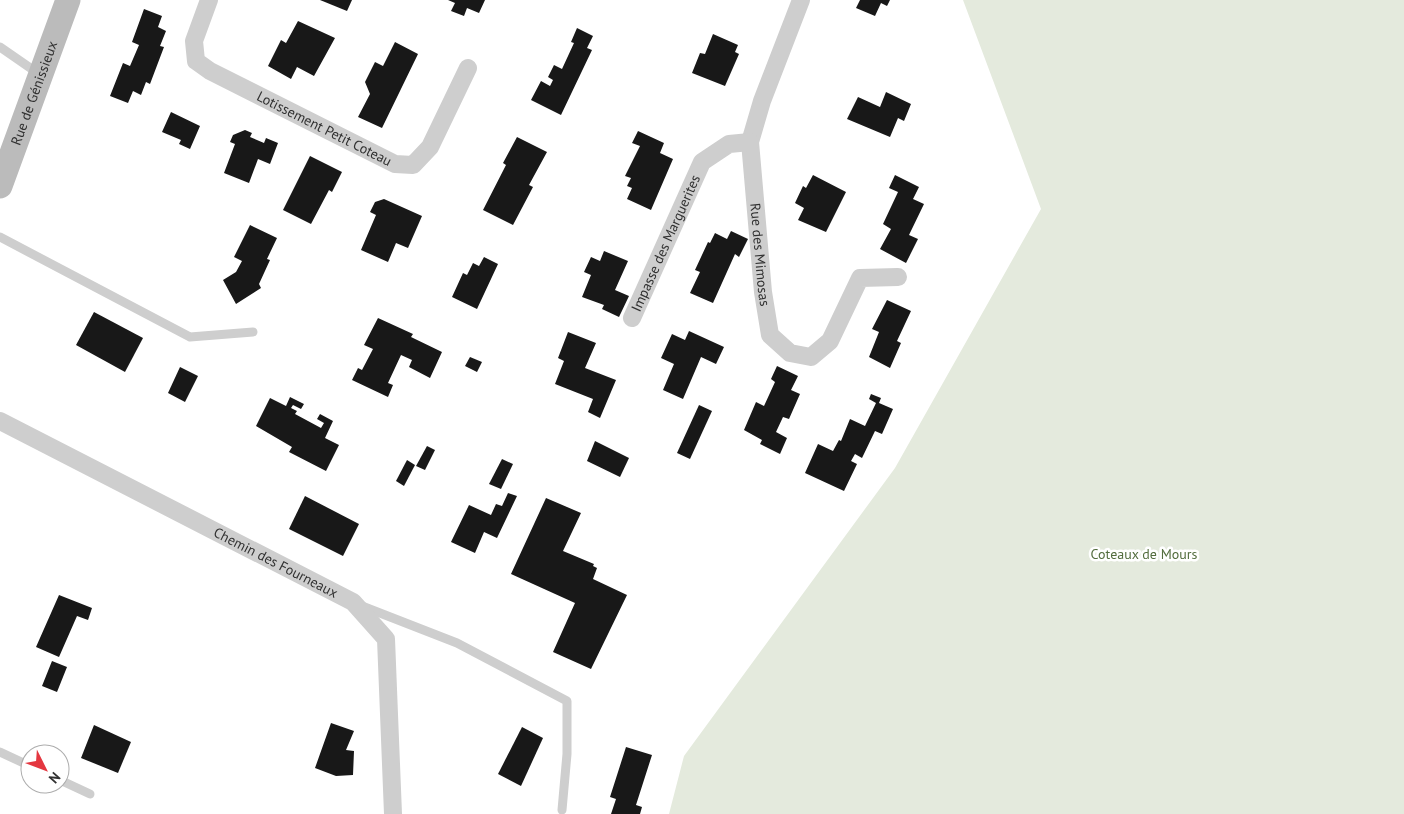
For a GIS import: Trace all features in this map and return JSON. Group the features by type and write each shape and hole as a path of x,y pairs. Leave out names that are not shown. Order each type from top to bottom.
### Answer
{"street":[{"name":"Rue de Génissieux","path":"0,186 68,0"},
{"name":"Lotissement Petit Coteau","path":"209,0 194,41 196,61 210,71 395,164 414,165 430,146 468,68"},
{"name":"Rue des Mimosas","path":"801,0 762,101 750,142 763,292 770,335 790,354 811,358 830,341 860,278 898,277"},
{"name":"Impasse des Marguerites","path":"632,318 702,162 729,144 750,142"},
{"name":"Chemin des Fourneaux","path":"0,421 353,602 386,639 393,814"}],"lane":[{"path":"0,47 40,75"},
{"path":"0,237 190,337 253,332"},
{"path":"353,602 457,643 567,701 567,754 562,810"},
{"path":"0,752 20,761"},
{"path":"70,785 90,794"}],"green space":[{"name":"Coteaux de Mours","path":"963,0 1404,0 1404,814 669,814 684,756 895,468 1041,209"}],"building":[{"path":"320,0 352,0 347,11"},
{"path":"448,0 485,0 479,13 467,8 464,16 451,11 455,3"},
{"path":"860,0 890,0 887,6 881,3 875,16 856,8"},
{"path":"144,9 162,16 158,27 166,31 160,46 164,47 150,84 146,82 141,95 133,91 128,103 110,96 123,63 130,66 139,45 132,42"},
{"path":"298,21 335,38 314,76 297,67 291,79 268,66 281,40 286,43"},
{"path":"577,28 593,36 587,48 592,50 561,115 531,100 541,81 550,86 553,80 548,77 554,65 562,69 574,43 571,42"},
{"path":"713,34 738,45 735,52 739,54 725,86 692,73 700,53 705,54"},
{"path":"395,42 418,54 382,128 358,117 370,94 365,82 375,62 383,66"},
{"path":"886,92 911,104 904,121 898,118 890,137 847,119 858,97 880,107"},
{"path":"171,112 200,126 190,149 179,144 181,140 162,132"},
{"path":"245,130 252,133 250,137 264,143 266,138 278,143 270,164 258,159 249,183 224,173 235,144 230,142 233,135"},
{"path":"638,131 664,143 660,153 673,159 651,210 627,199 632,188 627,186 631,178 625,176 640,146 632,143"},
{"path":"517,137 547,152 529,185 533,187 513,225 483,210 506,165 503,163"},
{"path":"310,156 342,172 332,192 329,190 311,224 283,210"},
{"path":"813,175 846,192 826,232 798,220 804,208 795,203 803,186 806,188"},
{"path":"895,175 919,187 913,199 924,204 909,235 918,239 906,263 880,249 891,229 883,224 898,192 889,188"},
{"path":"384,199 422,216 408,248 396,243 388,262 361,250 376,215 370,212 375,202"},
{"path":"250,225 277,238 267,259 270,260 259,284 261,288 236,304 223,280 236,272 242,261 234,257"},
{"path":"731,231 748,239 739,257 735,254 713,303 690,293 700,272 695,270 708,242 710,243 715,233 727,239"},
{"path":"604,251 628,261 615,290 629,296 619,317 602,309 604,305 582,297 591,275 584,272 591,257 600,261"},
{"path":"484,257 498,264 477,309 452,297 463,273 467,275 473,263 479,266"},
{"path":"887,300 911,311 897,341 901,343 890,368 869,357 879,332 872,329"},
{"path":"94,312 143,338 125,372 76,345"},
{"path":"378,318 413,334 411,337 442,352 430,378 409,367 412,360 401,355 388,383 393,385 388,397 352,380 358,368 362,370 373,349 364,345"},
{"path":"689,331 724,347 716,364 701,357 683,399 663,390 674,364 661,358 672,334 685,340"},
{"path":"568,332 596,343 585,368 616,380 600,418 588,412 593,399 555,384 564,361 558,358"},
{"path":"470,357 482,362 477,372 465,366"},
{"path":"777,366 798,376 791,390 800,394 789,419 783,417 776,432 787,438 780,454 760,444 762,440 744,430 756,402 764,406 775,382 771,379"},
{"path":"180,367 198,376 185,402 168,393"},
{"path":"871,394 881,398 879,403 893,409 882,434 875,431 862,458 855,454 851,461 857,464 844,491 805,473 818,444 833,451 839,440 841,441 850,419 865,426 876,403 869,399"},
{"path":"290,397 304,404 301,409 293,405 291,408 297,411 295,414 321,428 324,423 317,419 320,414 333,421 325,438 339,445 326,471 289,452 292,447 256,426 270,398 286,406"},
{"path":"699,405 712,411 690,459 677,453"},
{"path":"595,441 629,458 620,477 587,461"},
{"path":"427,446 435,450 425,470 416,466"},
{"path":"502,459 513,464 501,489 489,484"},
{"path":"407,460 415,465 404,486 396,481"},
{"path":"508,493 517,496 497,538 484,532 475,553 451,542 469,505 491,515 496,504 502,506"},
{"path":"305,496 359,524 343,556 289,529"},
{"path":"546,498 581,513 563,551 594,564 593,566 597,568 593,579 627,595 591,669 553,652 575,603 511,574"},
{"path":"59,595 92,608 88,620 77,616 59,657 36,647"},
{"path":"52,661 67,667 57,692 42,686"},
{"path":"331,723 354,731 346,750 354,751 353,775 336,776 315,768"},
{"path":"94,725 131,742 118,773 81,758"},
{"path":"522,727 543,738 521,786 498,774"},
{"path":"626,747 652,755 636,805 642,807 640,814 611,814 616,799 610,797"}]}
